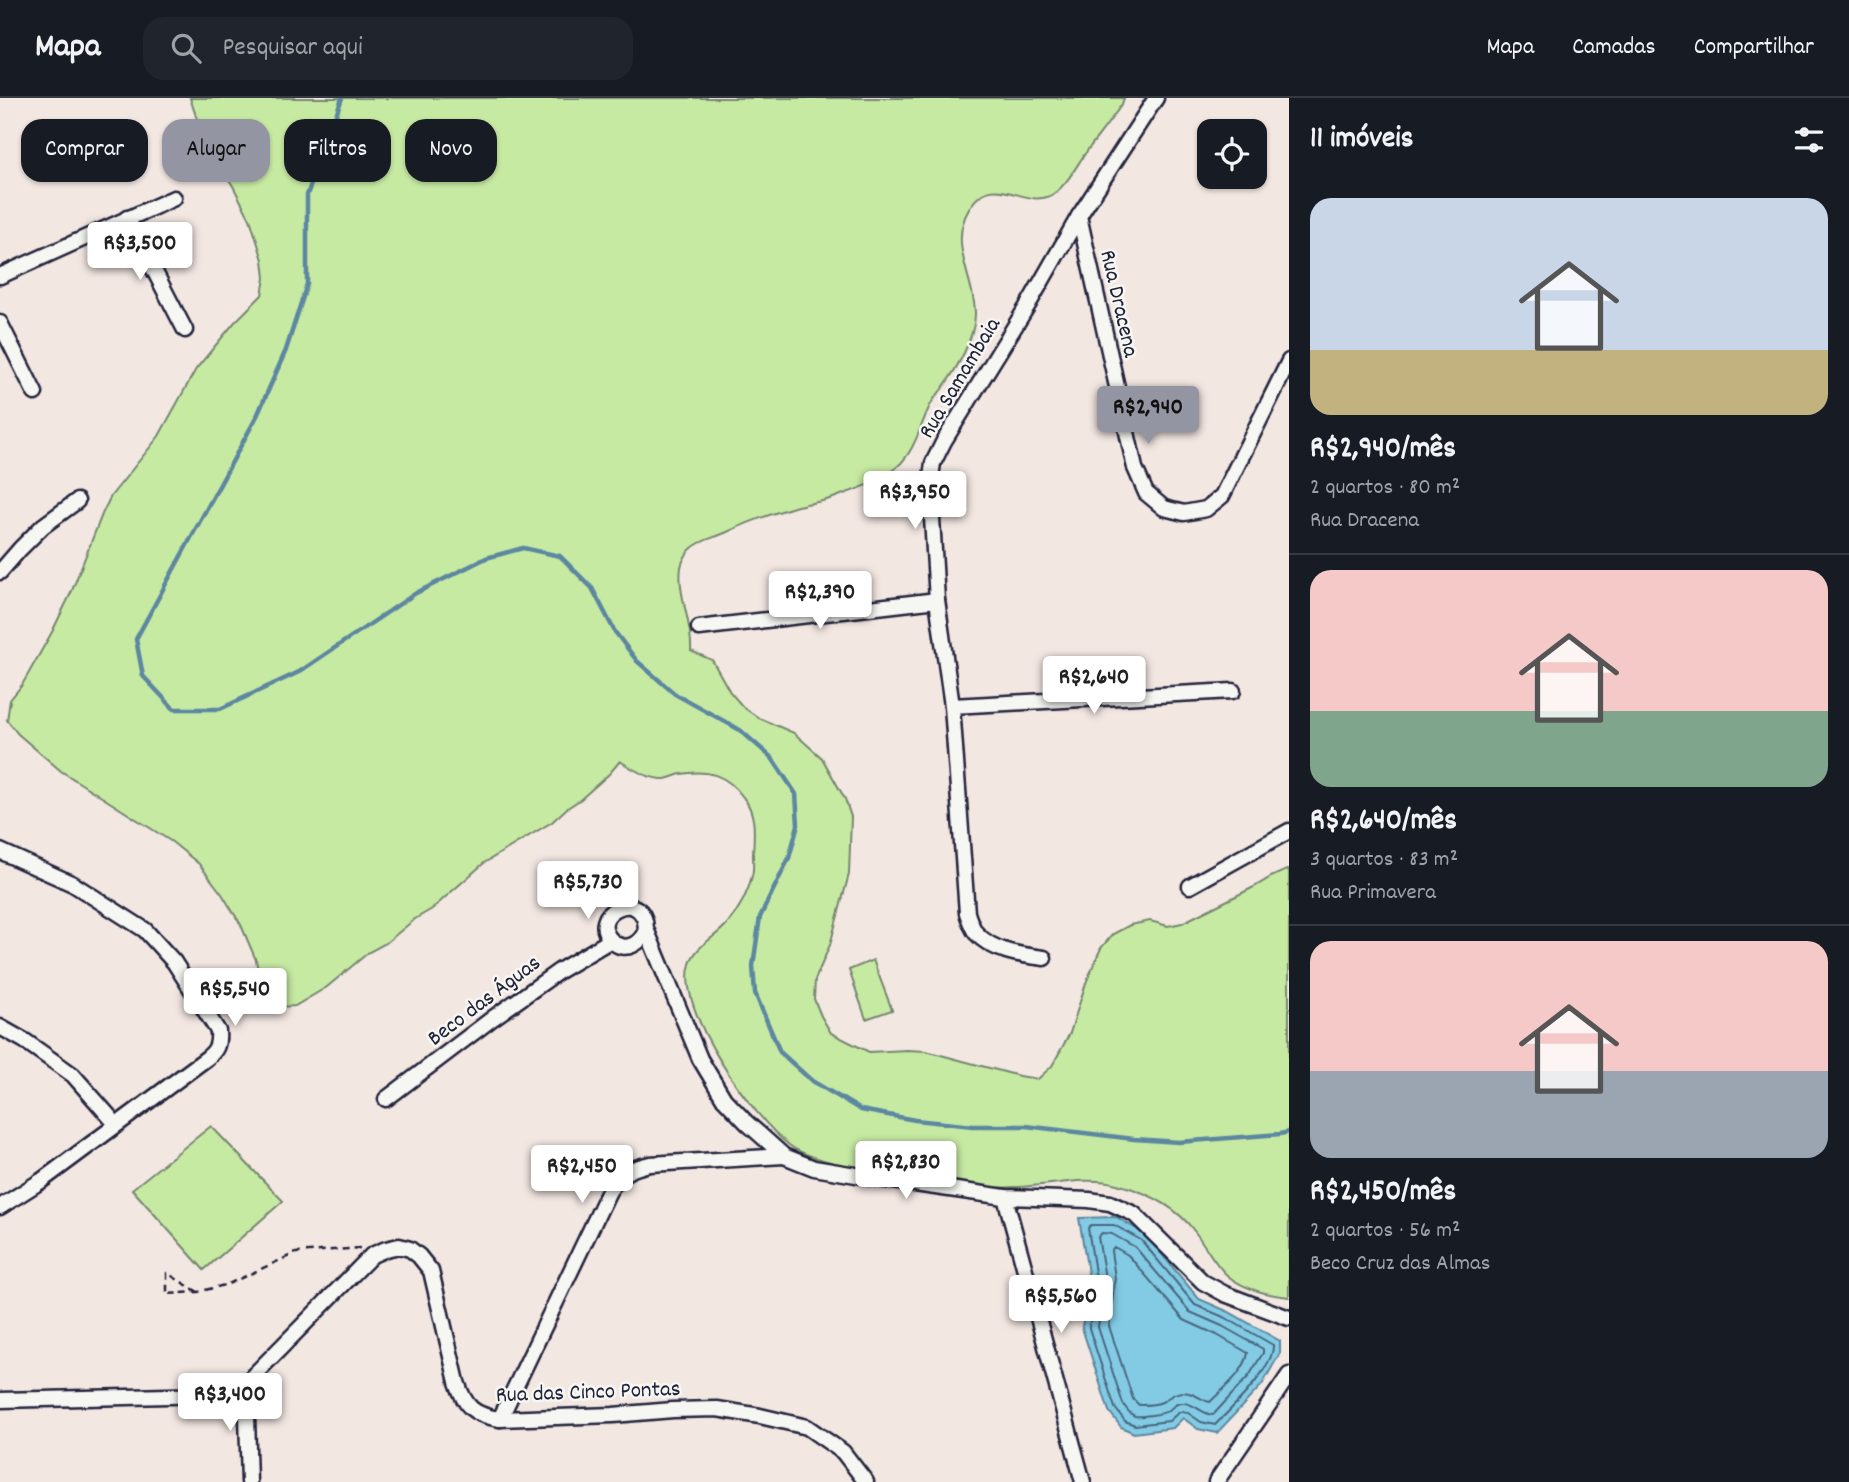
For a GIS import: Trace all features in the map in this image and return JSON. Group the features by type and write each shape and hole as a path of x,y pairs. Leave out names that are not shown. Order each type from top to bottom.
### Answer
{"street":[{"name":"Rua Samambaia","path":"1044,958 1016,954 990,944 975,932 967,913 952,706 937,600 930,485 933,463 944,441 1079,216 1156,98"},
{"path":"0,276 174,198"},
{"name":"Rua Dracena","path":"1079,216 1135,468 1146,493 1164,508 1184,513 1206,509 1222,496 1289,361"},
{"path":"127,218 186,330"},
{"path":"0,323 35,393"},
{"path":"0,572 43,526 77,502"},
{"path":"699,628 937,600"},
{"path":"952,706 1233,691"},
{"path":"1190,886 1289,831"},
{"path":"0,851 73,884 145,930 174,962 218,1031 219,1042 215,1051 41,1181 0,1207"},
{"path":"646,929 640,940 629,946 616,944 605,928 613,909 627,905 639,911 646,922 646,929 700,1059 724,1099 784,1156 814,1168 880,1180 1005,1197 1110,1203 1134,1214 1203,1282 1225,1294 1289,1318"},
{"name":"Beco das Águas","path":"386,1099 559,971 611,940"},
{"path":"0,1027 73,1075 116,1124"},
{"path":"499,1419 617,1179 632,1168 650,1164 784,1156"},
{"path":"1005,1197 1083,1482"},
{"name":"Rua das Cinco Pontas","path":"372,1255 399,1246 410,1249 431,1271 462,1397 471,1410 486,1417 499,1419 717,1409 760,1416 807,1427 843,1452 866,1482"},
{"path":"0,1400 211,1395 246,1383 372,1255"},
{"path":"1216,1482 1289,1375"},
{"path":"246,1383 249,1482"}],"path":[{"path":"198,1292 167,1273 167,1294 198,1292 228,1284 296,1253 359,1247 372,1255"}],"green space":[{"path":"190,98 1124,98 1071,175 1056,192 1040,198 998,190 978,197 969,209 963,222 961,248 974,299 972,332 959,363 932,402 904,460 883,477 860,488 831,499 768,515 699,543 689,550 682,562 681,588 690,630 691,651 712,660 730,692 743,707 759,718 794,733 822,758 845,799 851,817 849,874 830,945 815,980 814,999 831,1033 869,1052 926,1051 1038,1079 1052,1066 1070,1033 1093,966 1101,948 1113,934 1130,925 1150,921 1168,926 1182,923 1289,869 1289,1297 1257,1291 1234,1281 1218,1266 1195,1232 1179,1215 1150,1196 1117,1184 1092,1181 1026,1187 972,1187 838,1164 789,1145 757,1112 721,1062 694,1008 689,984 693,958 735,913 748,889 753,871 754,832 751,810 737,789 716,775 700,772 659,779 620,761 609,774 552,822 484,863 432,909 386,943 369,952 327,987 295,1006 277,1007 263,996 256,960 241,925 199,864 172,842 61,771 18,734 7,720 10,700 22,685 52,632 111,496 159,436 196,369 234,323 262,295 265,278 263,260 250,219 230,182 270,182 270,119 197,119"},
{"path":"873,960 892,1010 866,1019 849,970"},
{"path":"211,1126 283,1201 204,1270 132,1189"}],"water":[{"path":"1116,1217 1145,1234 1199,1299 1229,1312 1280,1341 1280,1353 1262,1385 1217,1433 1198,1429 1183,1418 1173,1428 1134,1433 1121,1427 1109,1411 1082,1328 1089,1279 1079,1218"}],"waterway":[{"path":"342,98 307,195 307,284 286,350 257,416 136,639 143,676 174,709 220,709 299,672 416,593 486,558 523,548 560,556 592,588 615,632 637,661 675,694 740,730 772,758 796,794 798,825 789,858 760,917 753,966 755,993 780,1052 812,1081 861,1110 915,1120 973,1126 1026,1126 1179,1142 1289,1132"}]}
